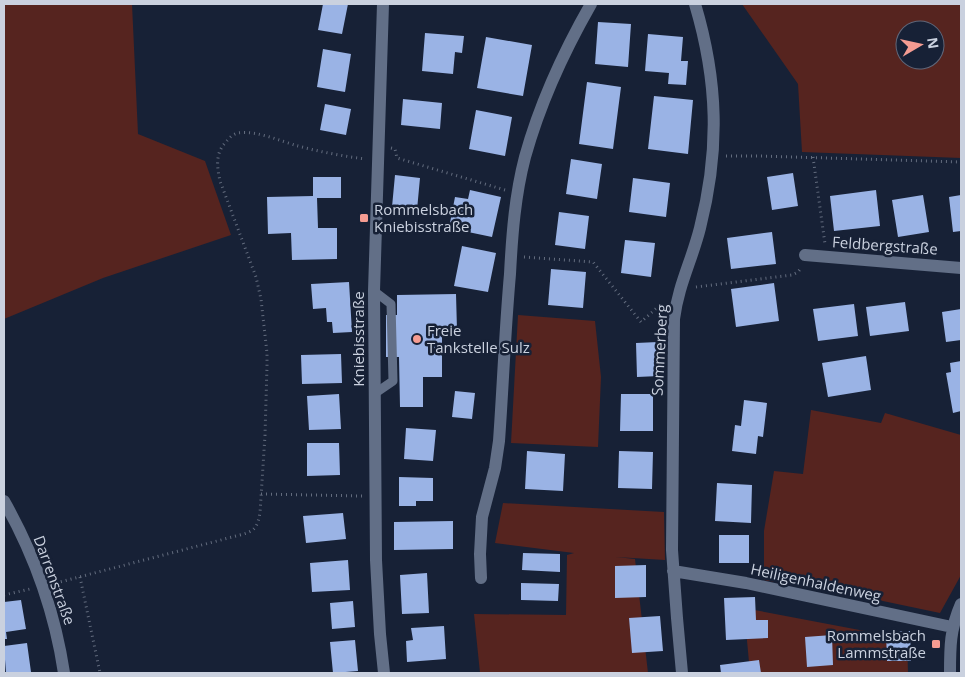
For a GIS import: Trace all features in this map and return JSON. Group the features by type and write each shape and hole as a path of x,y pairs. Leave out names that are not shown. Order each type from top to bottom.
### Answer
{"street":[{"name":"Kniebisstraße","path":"383,4 374,291 374,394 377,588 384,673"},
{"path":"482,578 480,554 482,517 495,468 499,441 511,256 518,193 525,158 541,106 561,60 591,4"},
{"name":"Sommerberg","path":"682,673 672,550 674,319 680,289 700,230 706,203 715,130 706,45 696,4"},
{"name":"Feldbergstraße","path":"806,255 961,268"},
{"name":"Darrenstraße","path":"4,501 29,550 42,586 58,637 64,673"},
{"name":"Heiligenhaldenweg","path":"673,571 746,583 952,627"},
{"path":"950,673 952,627 961,604"}],"lane":[{"path":"374,291 391,304 393,381 374,394"}],"path":[{"path":"4,595 251,532 257,526 262,494 267,352 261,299 256,277 220,181 217,166 218,156 222,145 229,138 236,134 248,132 299,146 358,158"},
{"path":"379,148 395,149 397,158 518,193"},
{"path":"713,156 961,162"},
{"path":"813,157 826,257"},
{"path":"511,256 593,262 641,322 680,289 792,275 798,272 803,265 806,255"},
{"path":"262,494 375,497"},
{"path":"80,577 100,673"}],"shaded area":[{"path":"4,4 132,4 138,134 205,161 231,235 103,278 4,319"},
{"path":"742,4 961,4 961,158 802,152 798,84"},
{"path":"518,315 595,321 601,377 598,447 511,443"},
{"path":"811,410 881,423 885,413 961,435 961,575 940,613 859,596 764,580 764,531 774,471 803,474"},
{"path":"503,503 664,512 665,560 616,557 635,559 648,673 480,673 474,614 566,615 567,555 574,553 495,543"},
{"path":"744,608 907,639 908,673 750,673"}],"building":[{"path":"323,4 348,4 342,34 318,30"},
{"path":"598,22 631,24 628,67 595,64"},
{"path":"425,33 464,36 462,53 455,52 453,74 422,71"},
{"path":"648,34 683,37 681,61 688,61 686,85 668,84 669,73 645,71"},
{"path":"486,37 532,45 523,96 477,88"},
{"path":"323,49 351,54 345,92 317,87"},
{"path":"587,82 621,87 613,149 579,144"},
{"path":"654,96 693,100 688,154 648,149"},
{"path":"403,99 442,103 440,129 401,125"},
{"path":"325,104 351,109 346,135 320,130"},
{"path":"476,110 512,117 505,156 469,149"},
{"path":"571,159 602,164 597,199 566,194"},
{"path":"793,173 798,206 772,210 767,177"},
{"path":"395,175 420,178 417,210 392,207"},
{"path":"313,177 341,177 341,198 317,198 318,228 337,228 337,259 292,260 291,233 268,234 267,197 313,196"},
{"path":"633,178 670,183 666,217 629,212"},
{"path":"470,190 501,197 492,237 449,228 455,197 468,199"},
{"path":"876,190 880,226 834,231 830,196"},
{"path":"923,195 929,232 898,237 892,200"},
{"path":"961,195 961,231 953,232 949,197"},
{"path":"559,212 589,216 585,249 555,245"},
{"path":"772,232 776,264 731,269 727,238"},
{"path":"625,240 655,243 651,277 621,273"},
{"path":"462,246 496,253 488,292 454,286"},
{"path":"551,269 586,272 583,308 548,305"},
{"path":"349,282 352,332 333,333 332,322 327,322 326,308 313,309 311,284"},
{"path":"774,283 779,321 736,327 731,289"},
{"path":"456,294 457,330 442,330 442,377 423,377 423,407 400,407 399,357 386,357 386,315 397,315 397,295"},
{"path":"905,302 909,331 870,336 866,307"},
{"path":"854,304 858,336 818,341 813,309"},
{"path":"961,309 961,340 946,342 942,312"},
{"path":"658,342 659,376 637,377 636,343"},
{"path":"341,354 342,383 302,384 301,355"},
{"path":"866,356 871,390 828,397 822,363"},
{"path":"961,361 961,411 953,413 946,373 951,372 950,363"},
{"path":"455,391 475,393 472,419 452,417"},
{"path":"339,394 341,429 309,430 307,396"},
{"path":"621,394 653,394 653,431 620,431"},
{"path":"744,400 767,403 763,437 758,436 756,454 732,451 735,425 741,426"},
{"path":"406,428 436,430 433,461 404,459"},
{"path":"307,443 339,443 340,475 307,476"},
{"path":"527,451 565,454 563,491 525,489"},
{"path":"619,451 653,452 652,489 618,488"},
{"path":"399,477 433,478 433,501 416,501 416,506 399,506"},
{"path":"717,483 752,485 751,523 715,521"},
{"path":"343,513 346,539 306,543 303,516"},
{"path":"453,521 453,549 394,550 394,522"},
{"path":"719,535 749,535 749,563 719,563"},
{"path":"523,553 560,554 560,572 522,570"},
{"path":"348,560 350,590 312,592 310,563"},
{"path":"646,565 646,597 615,598 615,566"},
{"path":"427,573 429,613 402,614 400,575"},
{"path":"521,583 559,584 558,601 521,600"},
{"path":"755,597 756,620 768,620 768,638 726,640 724,598"},
{"path":"21,600 26,629 6,632 7,639 4,639 4,602"},
{"path":"353,601 355,627 332,629 330,603"},
{"path":"660,616 663,651 632,653 629,618"},
{"path":"444,626 446,659 407,662 406,641 413,640 411,628"},
{"path":"910,631 911,661 887,661 886,632"},
{"path":"832,635 833,665 807,667 805,637"},
{"path":"355,640 358,671 333,673 330,642"},
{"path":"27,643 31,672 6,673 4,646"},
{"path":"759,660 761,673 721,673 720,665"}],"place":[{"name":"Rommelsbach Kniebisstraße","path":"364,218"},
{"name":"Freie Tankstelle Sulz","path":"417,339"},
{"name":"Rommelsbach Lammstraße","path":"936,644"}]}
